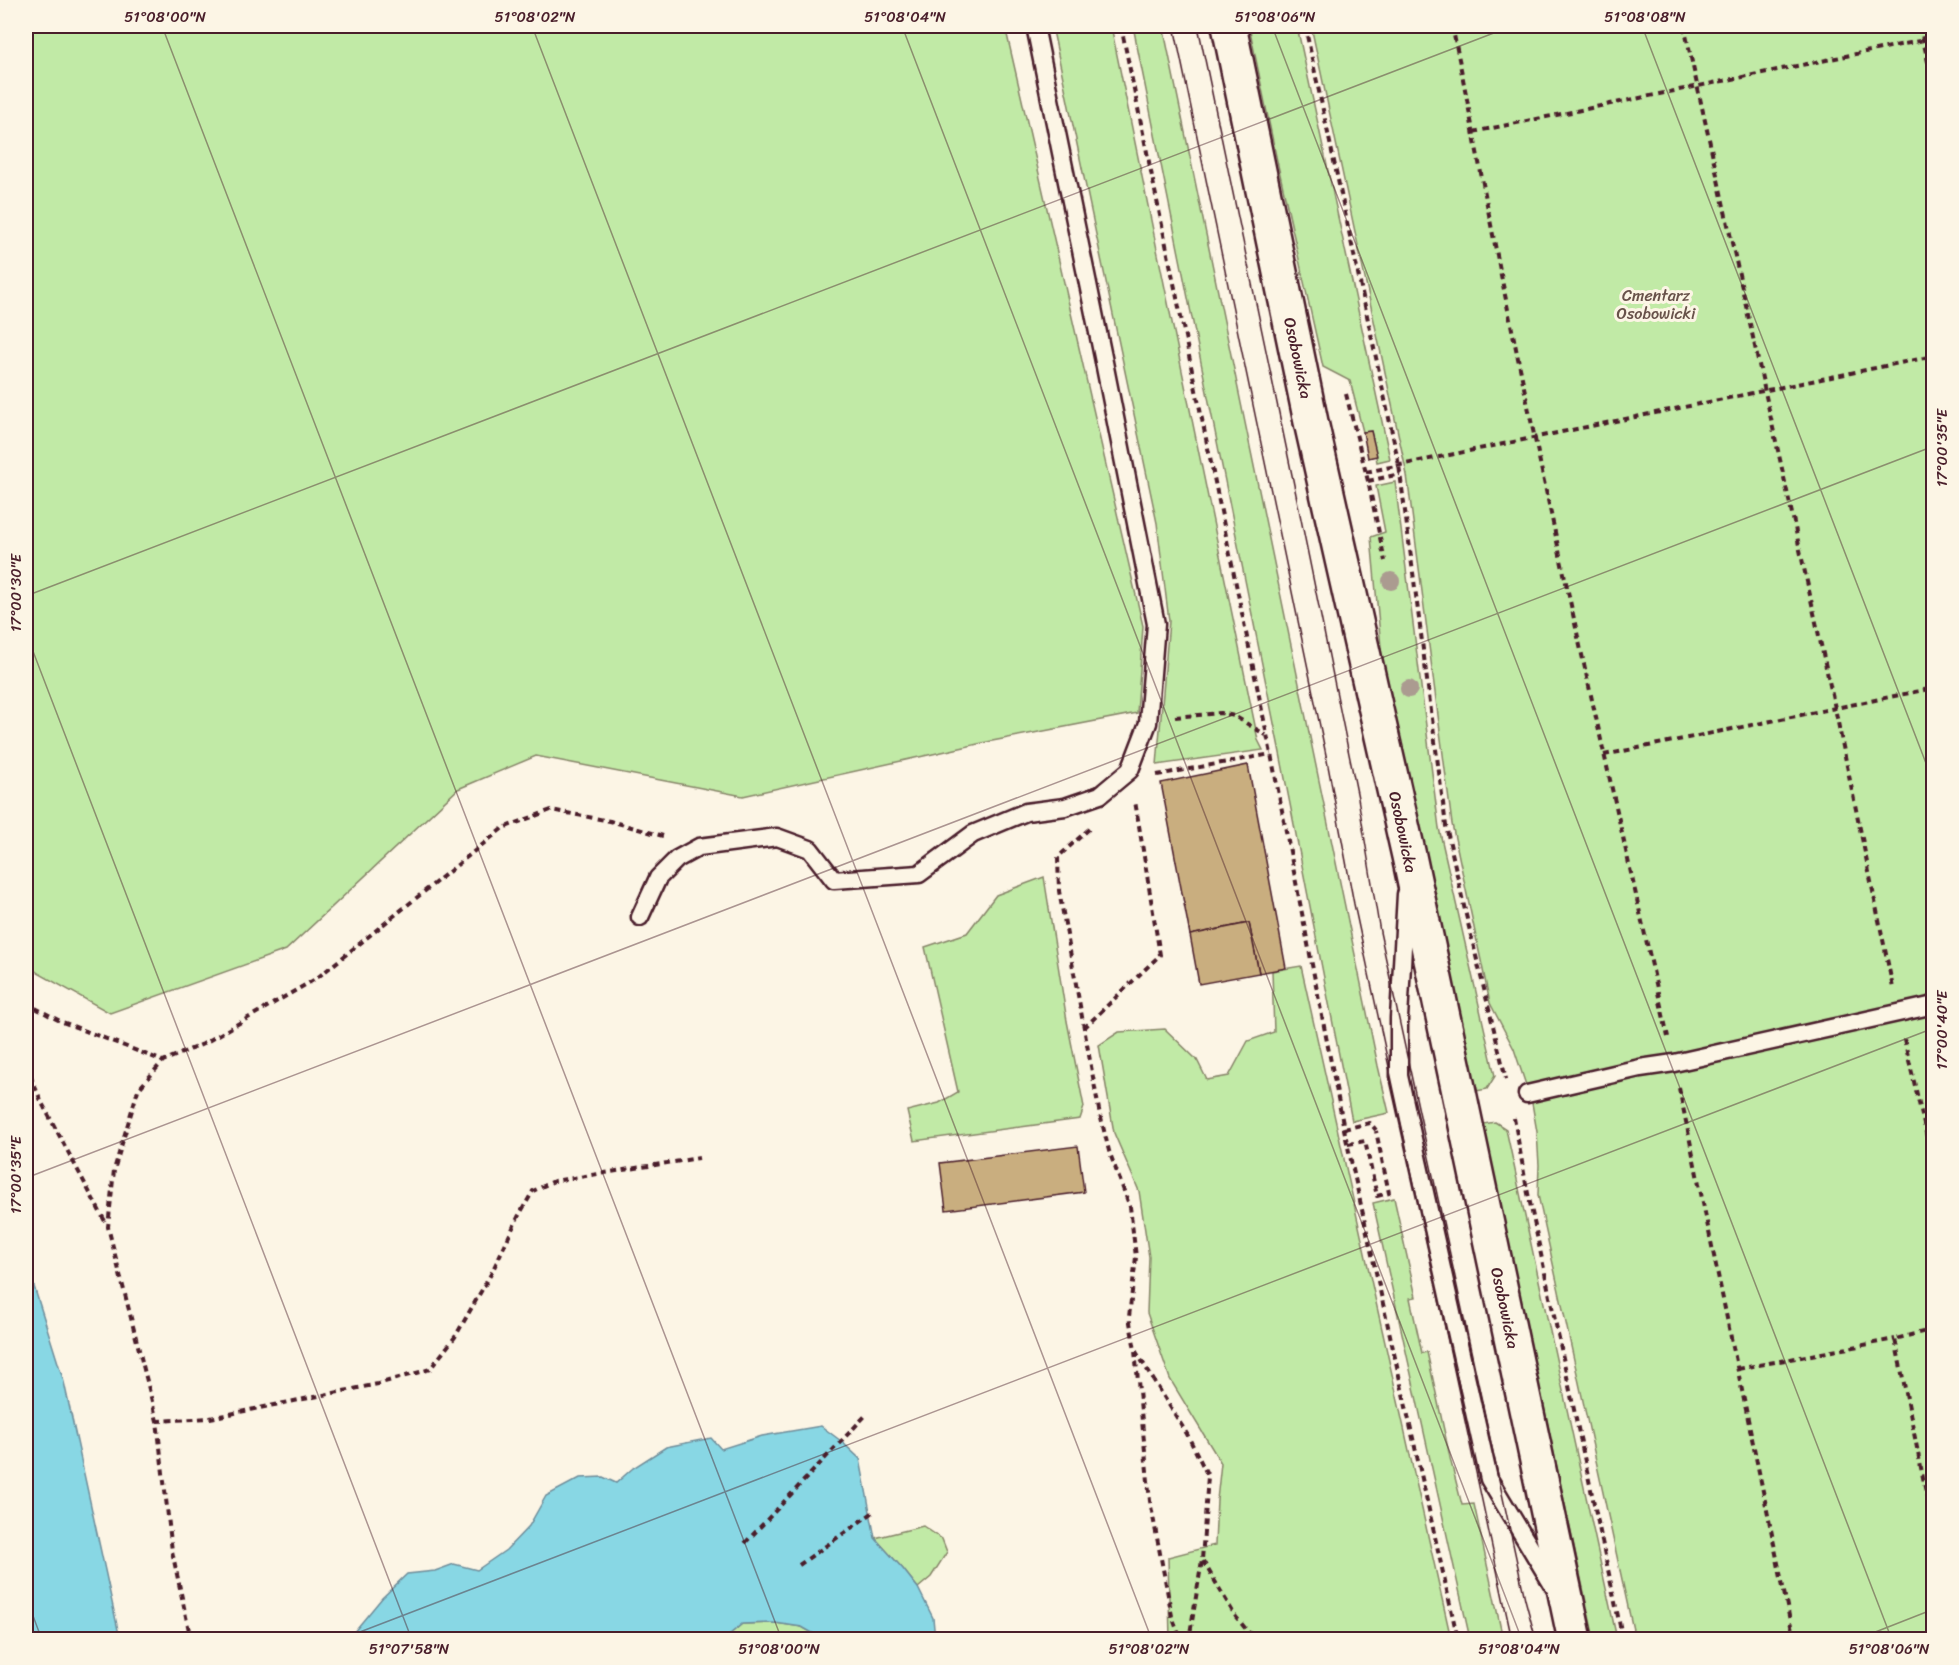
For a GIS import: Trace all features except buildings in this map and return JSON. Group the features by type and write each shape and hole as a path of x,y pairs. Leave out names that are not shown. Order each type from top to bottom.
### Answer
{"street":[{"name":"Osobowicka","path":"1229,26 1311,422 1409,856 1573,1626"}],"lane":[{"path":"640,917 658,878 677,859 699,847 777,837 810,849 834,880 919,874 973,834 1026,812 1065,807 1100,795 1130,770 1148,723 1156,624 1035,26"},
{"path":"1409,856 1399,1018 1399,1076 1489,1479 1573,1626"},
{"path":"1527,1094 1934,1005"}],"path":[{"path":"1121,26 1271,754 1344,1129 1458,1640"},
{"path":"1305,26 1399,465 1446,826 1508,1087"},
{"path":"1452,26 1492,235 1535,438 1674,1063 1794,1640"},
{"path":"1684,26 1835,708 1898,1012 1934,1167"},
{"path":"1920,26 1934,89"},
{"path":"1473,132 1934,38"},
{"path":"1366,471 1934,356"},
{"path":"1346,394 1366,471 1385,561"},
{"path":"1368,481 1400,474"},
{"path":"1605,755 1934,688"},
{"path":"1148,723 1184,715 1221,713 1234,716 1267,735"},
{"path":"1084,1028 1160,955 1130,770 1157,775 1271,754"},
{"path":"1100,795 1091,827 1058,857 1059,891 1101,1120 1109,1151 1130,1207 1136,1257 1129,1317 1135,1350 1150,1501 1172,1616 1181,1640"},
{"path":"108,1227 114,1170 138,1090 163,1061 203,1044 317,978 503,828 551,810 610,821 699,847"},
{"path":"26,1003 60,1020 163,1061"},
{"path":"26,1066 42,1103 108,1227 157,1421 172,1551 191,1640"},
{"path":"1513,1109 1528,1196 1623,1640"},
{"path":"1344,1129 1370,1123 1376,1131 1389,1193 1377,1196 1365,1141 1348,1144"},
{"path":"1376,1131 1382,1129"},
{"path":"157,1421 210,1418 378,1384 430,1369 455,1337 491,1274 518,1216 533,1191 554,1181 699,1158"},
{"path":"1738,1369 1895,1339 1934,1329"},
{"path":"1895,1339 1934,1532"},
{"path":"1135,1350 1187,1434 1208,1476 1202,1560 1189,1640"},
{"path":"745,1543 865,1416"},
{"path":"799,1565 875,1510"},
{"path":"1202,1560 1236,1617 1255,1640"},
{"path":"1917,1640 1934,1636"}],"green space":[{"path":"26,26 1005,26 1143,626 1137,713 987,742 743,796 536,756 458,789 286,950 110,1013 38,973 26,963"},
{"path":"1052,26 1111,26 1258,740 1263,750 1157,765 1169,621 1157,523"},
{"path":"1133,26 1163,26 1389,1113 1352,1121"},
{"path":"1249,26 1297,26 1390,459 1377,462 1371,431 1363,432 1350,381 1323,367"},
{"name":"Cmentarz Osobowicki","path":"1311,26 1933,26 1933,1639 1635,1639 1538,1195 1537,1132 1532,1103 1514,1049 1490,1003 1452,824 1407,475"},
{"path":"1395,482 1439,828 1495,1076 1487,1089 1476,1091 1382,658 1371,537 1385,532 1376,486"},
{"path":"1044,877 1067,1021 1084,1107 1080,1119 914,1141 907,1111 939,1103 958,1092 925,947 967,933 996,895"},
{"path":"1301,966 1451,1639 1170,1639 1168,1557 1215,1545 1221,1463 1170,1379 1147,1313 1149,1257 1139,1191 1114,1133 1099,1045 1119,1032 1165,1029 1197,1060 1207,1080 1229,1076 1248,1041 1274,1032 1272,971"},
{"path":"1495,1122 1506,1129 1617,1639 1594,1639 1483,1124"},
{"path":"1394,1198 1416,1297 1410,1298 1422,1353 1427,1352 1462,1505 1474,1504 1503,1639 1470,1639 1373,1203"},
{"path":"923,1526 942,1539 947,1552 931,1577 918,1588 875,1538"},
{"path":"776,1623 802,1627 823,1639 723,1640 742,1624"}],"water":[{"path":"26,1261 64,1382 120,1639 26,1639"},
{"path":"821,1426 860,1459 875,1538 918,1588 933,1618 935,1639 823,1639 802,1627 775,1623 742,1624 723,1640 348,1639 382,1598 407,1574 435,1571 454,1564 477,1570 506,1550 529,1526 546,1496 580,1478 603,1477 616,1483 633,1468 666,1447 711,1438 721,1449 762,1436"}],"tram line":[{"path":"1174,26 1326,755 1354,904 1512,1640"},
{"path":"1198,26 1358,798 1380,932 1525,1599 1536,1640"}]}
